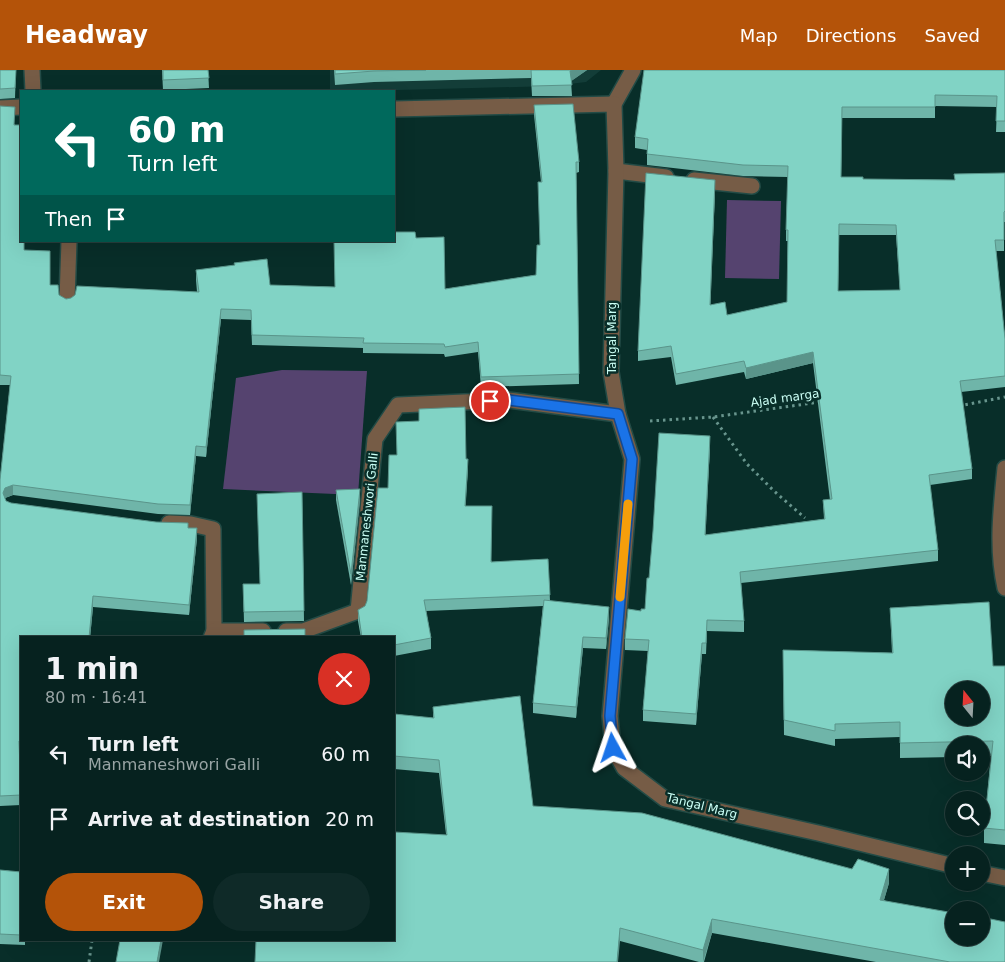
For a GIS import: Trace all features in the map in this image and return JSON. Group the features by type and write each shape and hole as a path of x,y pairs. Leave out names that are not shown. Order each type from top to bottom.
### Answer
{"street":[{"path":"32,70 33,90"},
{"path":"395,109 614,104 633,70"},
{"name":"Tangal Marg","path":"614,104 616,171 610,372 618,414 632,459 610,716 613,748 624,768 665,800 818,833 945,864"},
{"path":"0,108 20,107"},
{"path":"616,171 752,186"},
{"path":"67,300 69,242"},
{"name":"Manmaneshwori Galli","path":"213,634 303,631 358,611 375,439 398,406 508,400 618,414"},
{"path":"1005,468 1000,532 1000,566 1005,588"},
{"path":"157,523 191,524 213,529 213,634"},
{"path":"990,875 1005,878"}],"path":[{"path":"953,408 1005,397"},
{"name":"Ajad marga","path":"618,414 647,421 713,417 822,402"},
{"path":"713,417 747,464 805,518"},
{"path":"89,962 92,941"}],"shaded area":[{"path":"330,70 601,70 586,82 553,86 330,90"},
{"path":"727,200 781,201 779,279 725,278"},
{"path":"282,370 367,371 358,495 223,489 236,378"}],"building":[{"path":"0,70 16,70 15,88 0,89"},
{"path":"163,70 208,70 209,78 163,80"},
{"path":"335,70 426,70 335,74"},
{"path":"531,70 572,70 570,71 572,85 532,86"},
{"path":"644,70 1005,70 1005,121 996,121 997,96 935,95 935,107 842,107 841,177 955,180 954,174 1005,173 1004,240 995,240 1005,339 1005,376 960,381 972,469 929,475 938,550 740,572 744,621 707,620 706,643 702,643 696,714 643,710 649,640 625,639 628,609 641,611 641,609 645,609 653,531 659,433 710,436 705,535 825,519 823,500 832,499 813,352 746,368 744,361 676,374 671,346 638,351 646,173 715,180 710,305 725,302 727,315 787,302 788,230 786,230 788,166 743,165 647,154 648,139 635,137","holes":["839,224 896,225 900,290 838,291"]},
{"path":"573,104 579,162 576,162 579,374 481,377 478,342 445,347 444,344 363,343 364,338 252,335 251,310 221,309 206,447 196,446 190,505 158,504 13,485 5,488 3,493 6,501 11,503 156,522 188,523 188,528 197,528 189,605 93,596 89,636 20,636 20,795 0,796 0,480 11,376 0,375 0,106 15,107 14,125 20,125 20,242 24,242 24,250 50,251 50,285 58,285 59,295 66,299 75,295 77,286 199,292 196,270 267,259 270,285 335,287 334,242 395,242 395,232 415,232 416,238 444,237 445,289 536,275 537,245 540,245 538,182 542,182 534,105"},
{"path":"465,407 466,459 468,459 465,506 492,506 491,562 548,559 550,595 424,600 431,638 395,645 395,636 362,636 358,610 365,606 367,601 378,488 388,488 389,455 397,455 396,422 419,421 419,409"},
{"path":"360,489 351,574 336,490"},
{"path":"302,492 304,611 244,612 243,584 260,584 257,494"},
{"path":"544,600 609,607 606,638 583,637 576,707 533,703"},
{"path":"989,602 993,666 1005,666 1005,830 990,829 990,791 988,791 993,741 990,741 990,736 945,736 945,742 900,743 900,722 835,724 835,731 784,720 783,650 893,653 890,608"},
{"path":"305,629 305,636 244,636 244,630"},
{"path":"520,696 533,806 642,813 852,869 858,859 889,869 880,900 945,911 945,946 990,946 990,919 1005,922 1005,962 950,962 712,919 703,950 620,928 617,962 255,962 256,941 395,941 395,832 447,835 439,760 395,756 395,714 434,718 433,707"},
{"path":"0,870 20,872 20,935 0,934"},
{"path":"120,941 161,941 157,962 116,962"}],"slow traffic":[{"path":"620,597 628,504"}],"route":[{"path":"490,401 508,400 618,414 632,459 610,716 613,748"}]}
